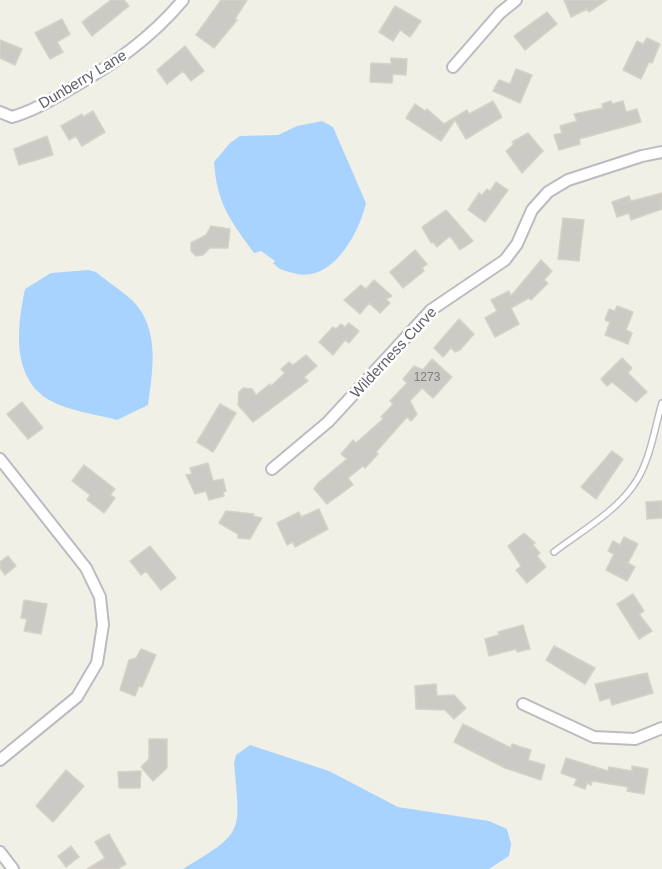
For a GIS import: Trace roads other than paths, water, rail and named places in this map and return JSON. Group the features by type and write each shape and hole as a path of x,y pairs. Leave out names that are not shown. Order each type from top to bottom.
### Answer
{"street":[{"name":"Dunberry Lane","path":"0,112 12,117 29,112 118,62 160,27 183,0"},
{"path":"453,68 500,13 516,0"},
{"name":"Wilderness Curve","path":"272,469 328,422 431,310 505,260 517,244 532,210 548,192 568,180 642,156 662,152"},
{"path":"0,459 86,568 100,597 103,625 97,663 77,698 0,760"},
{"path":"523,704 594,737 635,738 662,728"},
{"path":"0,852 9,868"}],"lane":[{"path":"554,552 614,506 633,486 646,460 662,403"}],"water":[{"path":"322,121 333,127 366,203 350,242 331,264 307,275 293,273 278,267 273,263 275,261 261,251 254,253 226,211 218,189 214,162 230,143 240,136 278,135 297,126"},
{"path":"88,270 96,272 133,301 142,312 151,337 153,364 148,405 117,420 73,410 49,400 28,378 20,350 20,319 25,289 51,273"},
{"path":"250,745 329,771 398,807 489,821 507,829 511,844 509,856 489,869 183,869 218,846 234,828 237,804 234,763 236,755"}]}
